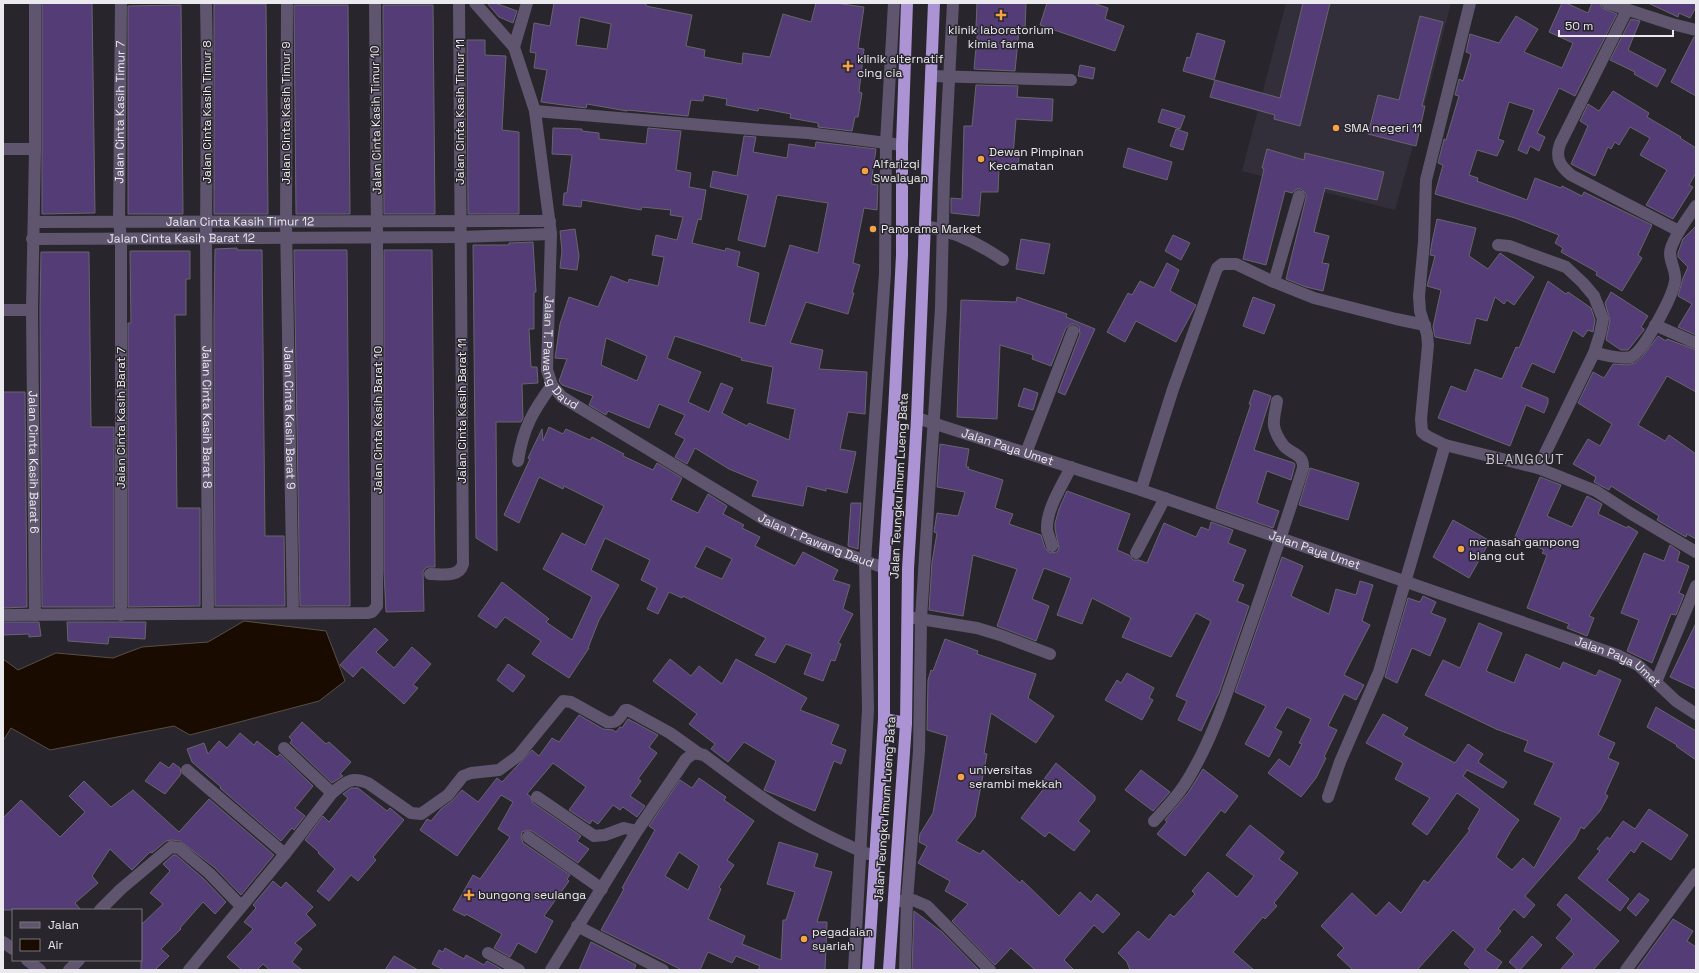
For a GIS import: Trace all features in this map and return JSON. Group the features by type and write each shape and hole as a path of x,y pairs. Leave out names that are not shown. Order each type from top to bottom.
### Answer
{"highway":[{"name":"Jalan Teungku Imum Lueng Bata","path":"868,970 874,857 884,719 884,568 902,255 902,145 907,3"},
{"name":"Jalan Teungku Imum Lueng Bata","path":"889,970 906,723 908,569 917,418 934,3"},
{"path":"884,719 906,723"}],"street":[{"path":"3,310 32,310 32,239 34,222 35,149 35,3"},
{"name":"Jalan Cinta Kasih Timur 7","path":"119,222 121,3"},
{"name":"Jalan Cinta Kasih Timur 8","path":"206,3 207,222"},
{"name":"Jalan Cinta Kasih Timur 9","path":"286,223 287,3"},
{"name":"Jalan Cinta Kasih Timur 10","path":"374,3 377,238"},
{"name":"Jalan Cinta Kasih Timur 11","path":"460,3 460,221"},
{"path":"475,3 514,47"},
{"path":"514,47 526,3"},
{"path":"854,970 868,709 865,561 885,273 886,143 894,3"},
{"path":"905,970 907,900 919,750 921,619 930,498 933,423 941,308 953,3"},
{"path":"1470,3 1426,180 1424,242 1419,296 1420,311 1428,345 1421,419 1422,432 1445,445 1538,468 1596,491 1696,552"},
{"path":"1607,3 1696,30"},
{"path":"1627,10 1560,144 1558,160 1562,167 1571,175 1644,211 1679,231"},
{"name":"Jalan T. Pawang Daud","path":"514,47 535,111 550,228 547,370 552,385 562,397 767,521 810,540 884,568"},
{"path":"931,76 1072,80"},
{"path":"535,111 808,133 902,145"},
{"path":"3,149 35,149"},
{"path":"1274,282 1299,196"},
{"path":"1594,352 1622,357 1633,356 1638,352 1655,325 1673,290 1676,280 1670,256 1670,249 1679,231 1696,206"},
{"name":"Jalan Cinta Kasih Timur 12","path":"34,222 286,223 460,221 550,228"},
{"name":"Jalan Cinta Kasih Barat 11","path":"430,574 456,573 462,568 463,564 460,221"},
{"name":"Jalan Cinta Kasih Barat 7","path":"119,222 121,238 121,615"},
{"name":"Jalan Cinta Kasih Barat 8","path":"207,222 208,613"},
{"name":"Jalan Cinta Kasih Barat 9","path":"286,223 293,613"},
{"path":"925,226 943,229 968,238 1003,260"},
{"name":"Jalan Cinta Kasih Barat 12","path":"32,239 461,237 550,228"},
{"name":"Jalan Cinta Kasih Barat 10","path":"293,613 368,613 372,612 377,606 378,602 377,238"},
{"path":"1498,245 1509,246 1566,267 1594,296 1603,319 1594,352 1538,468"},
{"path":"1140,490 1173,389 1214,274 1217,268 1222,264 1236,264 1274,282 1314,298 1424,325"},
{"name":"Jalan Cinta Kasih Barat 6","path":"32,310 36,615"},
{"path":"1655,325 1696,343"},
{"path":"1026,453 1073,331"},
{"path":"518,461 520,443 529,418 552,385"},
{"path":"1154,821 1173,801 1185,784 1206,744 1229,686 1281,538 1304,462 1302,458 1284,446 1277,434 1274,426 1277,401"},
{"name":"Jalan Paya Umet","path":"917,418 1165,498 1617,655 1638,665 1676,701 1696,714"},
{"path":"1328,797 1340,762 1379,672 1445,445"},
{"path":"1052,546 1047,531 1049,517 1052,506 1070,467"},
{"path":"1136,552 1165,498"},
{"path":"1656,682 1696,586"},
{"path":"3,615 293,613"},
{"path":"907,616 977,628 1050,654"},
{"path":"189,970 285,854 332,793 348,780 361,780 411,813 421,814 448,795 463,776 471,773 499,770 518,756 563,701 571,702 612,723 616,722 625,710 628,710 670,733 698,753 704,755 766,800 804,823 842,843 874,857"},
{"path":"284,748 332,793"},
{"path":"551,970 637,831 689,755 698,753"},
{"path":"188,770 285,854"},
{"path":"537,797 594,836 605,835 624,828 637,831"},
{"path":"528,837 602,889"},
{"path":"101,909 121,889 171,847 179,848 209,874 241,906"},
{"path":"1626,970 1696,874"},
{"path":"893,901 907,900 921,902 927,906 990,970"},
{"path":"578,926 663,970"},
{"path":"3,942 12,948"},
{"path":"488,952 518,970"},
{"path":"28,961 40,970"},
{"path":"69,970 78,961"}],"shaded area":[{"name":"SMA negeri 11","path":"1286,3 1451,3 1395,210 1242,171"}],"water":[{"path":"244,621 326,631 345,681 319,701 190,735 174,726 50,750 11,728 3,741 3,659 18,670 56,653 113,658 142,647 208,642"}],"building":[{"path":"42,3 92,3 95,213 42,214"},
{"path":"487,3 495,3 517,11 513,23 499,17"},
{"path":"554,3 646,3 646,6 692,15 686,46 705,50 704,57 742,64 743,53 770,57 783,14 811,22 816,3 835,3 864,7 858,48 864,49 859,92 862,93 858,117 855,117 852,131 818,127 818,123 790,118 791,114 759,108 758,111 726,105 727,99 704,95 703,101 691,100 688,116 627,111 587,104 586,108 541,102 547,70 534,68 536,53 530,52 534,23 550,26","holes":["580,17 611,24 607,49 576,45"]},
{"path":"977,3 1026,3 1025,30 1019,30 1015,71 974,69 978,27 976,27"},
{"path":"1047,3 1093,3 1108,8 1105,19 1124,26 1115,51 1040,25"},
{"path":"1303,3 1330,3 1300,126 1274,119 1275,115 1210,97 1215,80 1280,98"},
{"path":"1562,3 1566,3 1588,13 1592,3 1600,3 1602,8 1617,14 1575,96 1559,88 1537,133 1545,137 1539,151 1530,146 1527,154 1518,150 1534,110 1509,102 1498,139 1504,141 1497,156 1477,150 1469,175 1478,178 1477,181 1527,200 1535,178 1561,188 1562,186 1582,196 1584,192 1652,225 1638,255 1642,258 1622,291 1596,275 1597,272 1561,252 1563,248 1555,243 1559,235 1515,218 1435,194 1443,165 1438,163 1444,139 1446,140 1459,96 1455,95 1459,79 1463,81 1471,54 1466,52 1470,34 1499,43 1516,16 1538,29 1524,52 1562,68 1573,43 1549,32"},
{"path":"1648,3 1696,3 1696,7 1690,18 1679,13 1678,17"},
{"path":"214,4 266,4 268,214 214,214"},
{"path":"181,5 183,214 128,214 128,6"},
{"path":"294,5 348,5 350,214 296,214"},
{"path":"383,5 433,5 435,214 384,214"},
{"path":"1420,16 1443,22 1422,106 1425,106 1416,146 1368,134 1378,95 1399,100"},
{"path":"1631,19 1640,21 1628,50 1666,70 1657,87 1634,74 1635,72 1610,60"},
{"path":"1197,33 1225,41 1214,80 1183,71 1187,57 1190,58"},
{"path":"1694,37 1696,37 1696,96 1671,82"},
{"path":"467,40 485,40 485,55 506,56 502,130 519,132 519,214 468,214"},
{"path":"1080,65 1095,68 1093,79 1078,76"},
{"path":"976,85 1018,86 1017,97 1053,99 1052,121 1016,119 1013,156 1019,156 1018,170 999,169 998,192 981,192 979,216 951,213 951,198 962,199 964,126 972,126"},
{"path":"1613,91 1649,113 1647,117 1681,137 1680,138 1696,148 1696,173 1689,185 1693,187 1673,219 1646,205 1667,170 1640,155 1650,138 1630,127 1619,145 1615,142 1611,149 1608,147 1595,176 1571,164 1588,126 1580,121 1588,104 1599,111"},
{"path":"1162,109 1185,116 1180,129 1158,122"},
{"path":"553,128 582,129 582,131 599,133 599,139 646,144 648,128 681,131 676,170 691,173 689,187 706,190 701,220 698,219 692,243 725,251 726,248 740,252 737,266 759,273 749,322 765,326 790,245 818,253 828,203 777,195 765,247 738,240 748,195 710,187 713,171 737,176 744,136 756,137 753,152 787,158 789,144 815,148 816,142 876,149 871,184 878,185 877,210 864,208 853,263 860,265 848,314 806,302 790,343 823,350 819,369 867,372 865,414 848,412 840,449 856,452 847,493 826,488 826,491 807,486 803,506 752,496 758,481 729,469 695,448 687,464 675,457 685,439 675,434 685,415 659,404 649,428 608,411 606,415 589,405 593,396 562,385 559,381 567,359 555,358 560,324 569,297 598,307 611,276 628,283 629,279 658,286 664,257 652,255 656,235 677,240 683,217 670,215 671,210 642,207 641,210 582,200 581,207 563,205 564,193 567,193 572,155 552,154","holes":["675,336 742,358 741,360 773,367 767,403 795,409 789,440 749,423 747,426 722,413 733,388 721,383 709,412 688,402 701,372 667,358","606,338 647,356 637,381 601,365"]},
{"path":"1176,129 1188,133 1183,150 1170,146"},
{"path":"1128,148 1172,162 1167,180 1123,167"},
{"path":"1267,149 1304,160 1305,153 1384,172 1377,200 1325,188 1314,232 1329,236 1322,263 1329,264 1323,291 1306,287 1286,279 1306,198 1306,194 1301,189 1297,189 1292,193 1285,191 1266,265 1243,259 1264,169 1262,168"},
{"path":"1437,219 1476,228 1469,256 1488,269 1500,253 1534,277 1514,305 1507,300 1504,304 1495,297 1487,321 1476,318 1470,344 1435,337 1433,327 1441,290 1427,286 1435,256 1430,255"},
{"path":"1696,226 1696,335 1678,327 1692,304 1678,296 1688,267 1678,257 1678,253 1683,239"},
{"path":"575,229 579,256 577,270 560,268 562,251 560,231"},
{"path":"1173,235 1190,243 1181,260 1165,251"},
{"path":"1021,239 1050,244 1044,274 1016,269"},
{"path":"533,242 536,292 534,292 534,329 529,329 531,367 537,367 538,383 522,384 523,418 521,422 496,422 497,551 476,538 473,245 509,245 509,243"},
{"path":"237,248 237,250 262,250 265,536 284,536 285,606 215,606 215,249"},
{"path":"294,250 347,250 350,606 300,606"},
{"path":"384,250 432,250 435,567 427,567 423,571 424,611 386,612 384,571"},
{"path":"130,251 190,251 190,279 186,279 186,315 175,315 177,508 200,508 200,606 128,607 128,323 131,323"},
{"path":"41,252 89,252 91,427 114,427 114,607 42,607"},
{"path":"1167,263 1179,270 1170,291 1196,305 1176,342 1136,321 1125,342 1107,332 1128,293 1132,295 1140,281 1154,288"},
{"path":"1548,281 1566,294 1568,292 1591,308 1595,320 1593,332 1588,330 1583,337 1573,330 1554,373 1532,363 1521,387 1548,398 1548,403 1544,413 1526,405 1510,446 1438,418 1451,386 1466,392 1475,369 1502,379 1516,347 1519,348"},
{"path":"1611,292 1648,316 1641,327 1644,330 1628,350 1621,350 1606,340 1610,320 1605,303"},
{"path":"1017,297 1067,314 1066,317 1095,329 1065,395 1058,392 1080,334 1079,327 1075,324 1071,324 1066,328 1051,366 1032,359 1033,355 1000,345 997,419 957,417 961,300 1016,302"},
{"path":"1253,297 1275,305 1264,334 1243,326"},
{"path":"1658,336 1666,341 1667,339 1696,350 1696,392 1667,376 1638,425 1665,441 1669,435 1696,454 1696,539 1687,534 1686,537 1657,520 1659,516 1611,486 1609,490 1594,482 1596,477 1573,464 1588,439 1600,446 1612,424 1578,403 1593,372 1604,378 1613,364 1627,365 1635,363 1642,357"},
{"path":"1024,388 1038,393 1033,410 1018,406"},
{"path":"1254,390 1271,396 1254,450 1294,463 1295,465 1291,480 1267,471 1257,503 1279,511 1273,528 1216,508 1251,404 1249,404"},
{"path":"3,392 25,392 27,607 3,608"},
{"path":"549,427 563,434 566,429 590,440 592,437 624,454 623,456 653,470 657,463 682,478 671,500 698,513 708,494 727,506 723,514 744,525 742,528 760,537 755,546 795,566 803,552 838,570 833,580 850,585 843,609 853,614 838,643 841,644 835,661 831,660 823,681 804,674 812,654 786,644 775,663 755,655 766,638 683,596 682,598 669,592 658,614 647,609 657,588 641,580 650,560 605,538 591,570 619,585 599,620 589,648 569,678 532,654 541,641 505,617 496,628 478,616 502,582 549,619 546,622 572,640 592,597 543,569 562,533 585,545 604,506 564,486 563,489 539,477 519,523 504,515 542,429 543,441","holes":["706,546 732,559 722,579 695,567"]},
{"path":"940,444 969,449 966,467 969,467 968,469 1003,480 995,508 1013,514 1009,524 1041,535 1045,548 1050,553 1057,552 1059,548 1055,523 1067,491 1130,514 1117,550 1129,555 1133,560 1139,560 1147,563 1164,523 1196,537 1201,527 1209,530 1211,522 1233,530 1228,543 1246,550 1233,581 1244,585 1237,601 1249,606 1219,693 1201,731 1178,720 1187,701 1176,696 1211,621 1196,613 1171,657 1122,637 1131,618 1092,598 1082,624 1057,615 1071,578 1044,568 1032,599 1049,606 1036,641 997,626 1017,569 973,555 963,616 929,610 932,562 937,533 934,532 937,513 958,516 965,492 937,487"},
{"path":"1310,468 1359,483 1348,520 1299,505"},
{"path":"1540,477 1561,485 1547,516 1572,527 1587,496 1602,504 1598,514 1627,528 1628,526 1638,532 1589,616 1594,618 1587,636 1567,628 1569,624 1527,608 1547,555 1542,553 1544,550 1515,537"},
{"path":"851,503 861,503 858,549 848,546"},
{"name":"menasah gampong blang cut","path":"1453,520 1490,541 1469,578 1433,557"},
{"path":"1670,545 1680,552 1677,561 1689,566 1679,593 1684,595 1676,615 1671,614 1652,663 1627,651 1639,620 1621,613 1644,553 1664,561"},
{"path":"1282,557 1303,566 1291,596 1329,614 1336,589 1356,595 1360,581 1373,585 1362,621 1370,625 1344,675 1364,685 1356,700 1344,694 1328,726 1337,730 1324,757 1326,758 1316,778 1301,797 1268,773 1279,759 1290,767 1302,744 1299,743 1311,719 1287,707 1275,728 1282,732 1269,757 1245,744 1266,706 1235,692"},
{"path":"1423,596 1436,602 1431,613 1446,619 1430,656 1412,648 1397,683 1385,677 1408,598 1420,602"},
{"path":"3,622 39,622 41,636 29,637 29,634 3,635"},
{"path":"67,622 146,622 145,639 109,637 108,644 68,641"},
{"path":"1479,623 1502,633 1486,671 1514,683 1526,654 1560,669 1563,662 1596,676 1599,670 1621,680 1598,735 1615,743 1608,758 1619,763 1605,794 1608,796 1600,811 1584,829 1581,827 1575,839 1525,896 1535,905 1524,918 1514,909 1498,929 1501,931 1485,950 1502,962 1496,970 1472,970 1464,964 1475,949 1453,930 1417,970 1353,970 1337,955 1344,948 1321,926 1352,893 1376,916 1389,902 1401,913 1424,880 1428,883 1470,830 1468,829 1480,809 1457,793 1427,835 1412,824 1430,798 1395,779 1403,763 1366,743 1383,714 1408,728 1403,735 1455,763 1468,744 1483,754 1478,762 1507,782 1503,788 1467,770 1463,776 1519,820 1496,857 1512,870 1523,858 1534,868 1561,818 1534,804 1554,763 1524,751 1528,741 1496,729 1425,695 1443,660 1460,668"},
{"path":"1696,623 1696,689 1670,677"},
{"path":"375,628 388,640 376,652 394,668 412,647 431,664 413,685 418,688 404,704 362,667 353,677 340,665"},
{"path":"945,639 978,651 977,654 1036,674 1028,698 1054,716 1036,743 991,713 984,753 987,754 975,817 956,841 980,854 983,850 1020,883 1022,880 1059,916 1080,892 1091,902 1097,894 1120,914 1103,933 1094,925 1064,960 1074,970 1035,970 1011,948 995,965 952,921 968,904 945,891 950,881 918,863 927,846 919,842 920,834 933,813 947,736 927,730 928,680"},
{"path":"670,659 691,676 699,666 722,684 736,659 807,698 800,710 839,725 831,744 846,750 841,764 834,761 815,811 764,790 776,761 744,742 728,762 711,749 715,744 689,724 697,714 653,681"},
{"path":"508,664 525,676 513,692 497,680"},
{"path":"1127,673 1154,688 1149,698 1153,700 1142,720 1105,700 1117,680 1121,683"},
{"path":"1656,707 1696,731 1696,760 1676,746 1677,745 1647,727"},
{"path":"579,715 603,729 613,730 616,732 620,727 622,728 628,719 658,735 649,747 657,753 638,779 641,781 630,796 645,806 637,817 623,807 620,810 613,805 598,824 592,820 590,824 569,810 586,787 553,763 527,794 530,796 533,803 581,836 577,841 589,849 578,863 532,831 528,830 522,832 521,837 523,843 570,875 567,879 569,881 544,916 553,921 536,953 518,943 510,957 494,948 502,934 466,914 465,916 453,910 473,875 480,879 510,837 498,829 513,802 501,795 457,856 420,830 427,819 431,821 441,809 452,801 462,790 478,802 497,778 502,782 532,750 539,756 552,738 559,742"},
{"path":"302,722 326,744 329,742 351,762 340,774 343,776 332,783 290,743 292,740 289,737"},
{"path":"240,733 254,745 257,741 277,757 280,754 313,786 295,808 305,816 294,830 292,828 281,841 192,762 187,749 204,743 208,754 219,741 227,748"},
{"path":"160,762 169,768 173,763 180,768 181,774 165,794 145,781"},
{"path":"1056,763 1095,796 1095,800 1078,821 1090,831 1074,851 1049,832 1045,837 1021,818 1045,787 1041,783"},
{"path":"1203,769 1238,796 1225,813 1221,810 1185,856 1157,834 1167,822 1165,820 1188,793"},
{"path":"1141,770 1170,792 1153,811 1125,790"},
{"path":"699,778 726,797 724,800 754,821 727,860 734,865 719,887 721,889 708,919 745,936 742,944 781,960 783,920 786,920 795,892 767,884 779,842 818,854 814,867 832,872 817,922 827,922 825,970 758,970 760,966 736,956 732,963 708,952 700,970 682,970 601,930 624,889 622,888 655,830 649,826 680,780 692,788","holes":["679,852 699,866 688,890 665,876"]},
{"path":"84,781 111,807 133,790 179,832 209,799 274,855 241,895 214,867 180,841 166,841 152,853 150,852 132,870 110,849 92,876 98,883 75,903 80,909 3,910 3,818 21,800 60,837 85,812 69,796"},
{"path":"351,788 358,788 387,811 390,808 404,820 373,857 376,860 358,881 351,875 329,901 317,891 335,869 305,840 323,816 329,822 348,798 343,794"},
{"path":"1649,809 1688,835 1671,860 1642,841 1634,853 1631,850 1607,880 1629,899 1620,911 1578,878 1600,851 1597,849 1607,837 1610,839 1623,821 1635,829"},
{"path":"1250,825 1284,852 1279,859 1298,873 1274,903 1277,906 1265,919 1263,917 1233,952 1254,970 1130,970 1127,962 1118,953 1138,931 1149,940 1170,914 1174,917 1195,894 1192,891 1208,872 1237,897 1254,876 1226,855"},
{"path":"173,855 176,855 204,879 226,902 215,914 203,902 180,928 181,929 161,949 169,956 155,970 141,970 142,924 163,904 150,893 170,871 163,864"},
{"path":"273,881 281,888 286,882 313,907 306,914 316,925 295,943 302,949 292,962 302,970 270,970 263,964 257,970 242,970 227,957 253,929 244,922 256,908 253,905"},
{"path":"1639,893 1649,900 1636,916 1627,908"},
{"path":"1566,894 1619,941 1593,970 1560,970 1574,954 1556,938 1572,919 1557,905"},
{"path":"914,911 942,932 979,970 912,970"},
{"path":"1673,919 1693,931 1687,941 1696,947 1696,970 1636,970"},
{"path":"1532,936 1542,945 1520,970 1518,970 1509,962"},
{"path":"591,942 636,965 634,970 579,970"},
{"path":"445,948 464,959 466,955 484,965 487,961 503,970 444,970 432,964 439,950 443,952"},
{"path":"394,956 418,970 385,970"}],"place":[{"name":"klinik laboratorium kimia farma","path":"1001,15"},
{"name":"klinik alternatif cing cia","path":"848,66"},
{"name":"SMA negeri 11","path":"1336,128"},
{"name":"Dewan Pimpinan Kecamatan","path":"981,159"},
{"name":"Alfarizqi Swalayan","path":"865,171"},
{"name":"Panorama Market","path":"873,229"},
{"name":"menasah gampong blang cut","path":"1461,549"},
{"name":"universitas serambi mekkah","path":"961,777"},
{"name":"bungong seulanga","path":"469,895"},
{"name":"pegadaian syariah","path":"804,939"}],"district":[{"name":"BLANGCUT","path":"1525,459"}]}
